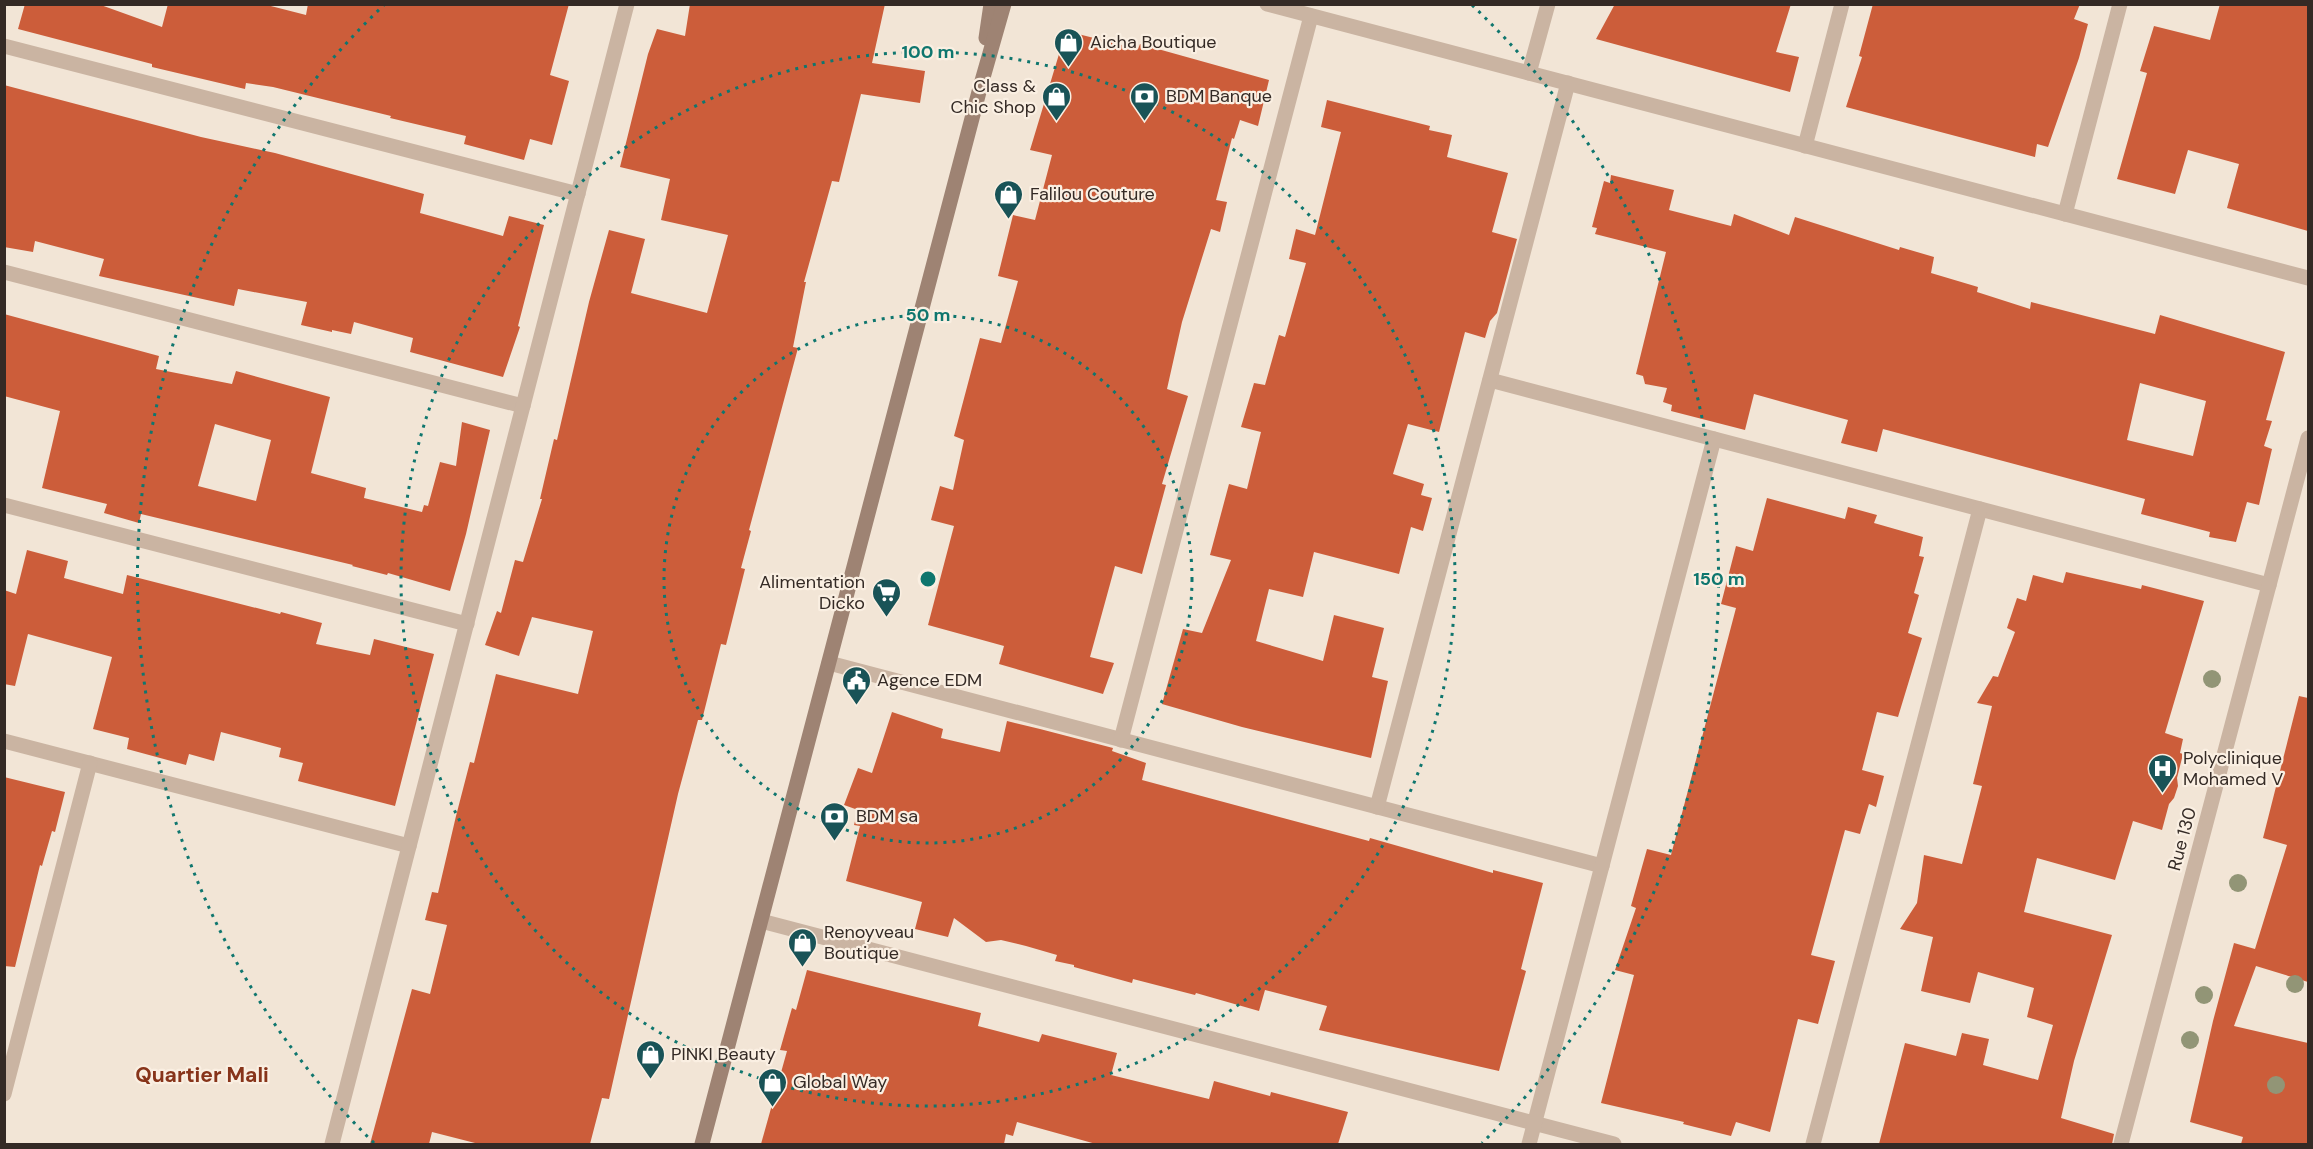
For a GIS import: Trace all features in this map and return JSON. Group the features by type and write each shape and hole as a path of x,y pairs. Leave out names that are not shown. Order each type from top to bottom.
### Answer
{"main road":[{"path":"980,88 991,4"},
{"path":"702,1144 1004,4"}],"street":[{"path":"332,1144 627,4"},
{"path":"1529,73 1548,4"},
{"path":"1805,146 1842,4"},
{"path":"2065,214 2120,4"},
{"path":"1269,5 2308,278"},
{"path":"1121,740 1311,16"},
{"path":"4,46 578,194"},
{"path":"1377,807 1568,83"},
{"path":"4,272 523,406"},
{"path":"1490,380 2270,585"},
{"name":"Rue 130","path":"2121,1144 2308,438"},
{"path":"1529,1144 1714,439"},
{"path":"4,505 467,624"},
{"path":"1813,1144 1980,509"},
{"path":"829,663 1602,866"},
{"path":"4,741 409,846"},
{"path":"4,1094 90,763"},
{"path":"761,921 1614,1144"}],"building":[{"path":"25,4 98,4 162,27 168,4 263,4 306,15 308,4 569,4 550,75 569,81 552,145 530,139 524,160 464,144 466,136 390,118 391,116 273,87 246,83 245,89 152,67 152,64 18,29"},
{"path":"690,4 885,4 872,63 925,71 920,103 861,94 839,182 832,181 804,282 806,282 793,347 798,348 749,530 751,531 741,568 745,569 726,645 721,644 702,720 698,720 678,794 609,1099 602,1098 590,1144 479,1144 432,1132 429,1144 370,1144 412,989 430,994 447,925 425,920 432,892 438,893 470,762 474,763 496,674 578,694 593,631 532,617 519,656 485,645 497,611 501,613 515,560 523,562 542,499 540,499 554,439 557,440 589,302 609,230 645,239 631,293 707,313 728,235 661,220 670,179 620,167 648,54 657,29 685,36"},
{"path":"1615,4 1791,4 1776,52 1799,57 1790,92 1596,39"},
{"path":"1873,4 2080,4 2074,19 2088,24 2079,58 2048,147 2037,144 2035,157 1846,107 1862,57 1859,56"},
{"path":"2220,4 2308,4 2308,231 2227,208 2239,164 2188,150 2175,194 2117,179 2147,73 2140,71 2154,26 2210,40"},
{"path":"1066,31 1138,49 1140,44 1269,80 1258,126 1240,120 1234,139 1232,138 1216,200 1227,202 1220,232 1211,229 1182,322 1167,389 1188,396 1162,484 1166,485 1142,574 1115,566 1090,657 1114,663 1103,694 999,664 1004,646 928,625 954,526 931,520 940,486 953,490 964,440 954,436 980,338 1001,343 1018,281 998,276 1013,215 1035,220 1052,155 1030,150"},
{"path":"4,85 201,137 275,153 424,194 420,213 503,236 509,216 544,225 518,326 520,327 503,377 410,352 413,338 354,322 351,334 301,325 307,302 238,289 234,306 99,276 104,259 35,241 33,252 4,247"},
{"path":"1327,100 1430,126 1429,130 1452,135 1447,157 1508,173 1492,232 1517,239 1497,313 1490,321 1485,338 1465,332 1439,432 1408,424 1393,474 1424,484 1421,495 1432,498 1423,531 1411,527 1399,574 1314,552 1303,597 1269,589 1256,641 1323,661 1334,615 1384,628 1372,677 1388,681 1371,758 1242,727 1162,704 1183,629 1202,633 1231,560 1210,555 1229,484 1247,489 1261,432 1241,427 1254,383 1265,385 1279,335 1285,337 1306,263 1289,259 1296,229 1315,235 1341,132 1321,127"},
{"path":"1611,175 1674,190 1669,210 1731,226 1734,214 1789,235 1795,217 1899,250 1900,247 1934,257 1931,273 1978,287 1977,292 2030,309 2031,302 2155,334 2160,315 2285,352 2266,420 2272,421 2264,446 2272,449 2259,505 2247,502 2236,542 2209,537 2210,532 2141,514 2145,499 1883,429 1877,452 1841,443 1848,420 1754,394 1745,430 1671,411 1672,405 1663,402 1667,388 1645,384 1643,376 1636,374 1666,252 1595,234 1597,228 1592,227 1604,181 1610,183","holes":["2140,383 2206,401 2193,456 2127,440"]},
{"path":"4,314 159,356 156,369 232,384 236,371 330,397 311,473 366,488 364,498 422,512 424,505 428,506 440,462 456,466 462,422 490,430 450,591 388,573 387,575 141,514 139,523 104,513 107,504 42,488 60,411 4,396","holes":["215,424 271,440 256,501 198,486"]},
{"path":"1767,498 1845,519 1848,507 1877,515 1874,523 1923,537 1919,556 1924,557 1914,593 1919,595 1908,633 1922,638 1898,717 1877,712 1862,770 1884,776 1876,807 1869,804 1860,834 1845,830 1811,955 1835,961 1818,1024 1798,1019 1770,1132 1736,1122 1731,1136 1683,1124 1684,1122 1601,1103 1634,975 1615,970 1636,908 1631,906 1647,849 1671,855 1736,608 1721,604 1736,546 1753,551"},
{"path":"27,550 68,561 64,578 123,594 127,575 322,623 316,644 370,655 374,639 434,654 395,806 298,781 303,763 279,757 281,748 221,732 214,761 189,754 186,765 127,749 129,738 93,729 112,657 28,634 15,686 4,684 4,590 16,594"},
{"path":"2066,572 2141,589 2142,585 2204,601 2165,733 2183,739 2180,753 2183,754 2177,778 2178,786 2169,804 2162,830 2133,821 2115,880 2037,858 2024,912 2112,935 2074,1061 2061,1118 2114,1134 2112,1144 1879,1144 1905,1043 1956,1056 1962,1033 1989,1039 1983,1065 2038,1080 2053,1025 2027,1017 2034,988 1978,972 1970,1003 1921,991 1933,937 1900,929 1917,903 1924,855 1962,864 1982,786 1973,784 1992,706 1977,703 1993,676 1998,677 2015,632 2007,628 2017,598 2026,601 2033,575 2063,583"},
{"path":"2299,696 2308,698 2308,982 2256,966 2234,1026 2308,1043 2308,1144 2241,1144 2243,1137 2190,1122 2234,943 2255,949 2287,845 2263,838"},
{"path":"892,712 943,729 941,738 1000,752 1007,721 1113,748 1112,751 1146,763 1142,780 1369,841 1370,838 1493,873 1493,870 1543,883 1521,969 1526,971 1499,1071 1319,1030 1327,1006 1265,990 1259,1011 1196,993 1195,995 1133,979 1132,983 1074,967 1074,965 1055,961 1057,955 1026,946 1001,940 986,942 954,918 948,937 915,929 922,902 846,881 860,826 854,825 858,810 844,805 858,768 872,773"},
{"path":"4,777 65,792 55,832 52,831 42,866 40,865 15,967 4,966"},
{"path":"807,970 981,1013 978,1026 1039,1042 1042,1034 1117,1053 1111,1075 1209,1099 1214,1081 1270,1096 1271,1092 1348,1112 1338,1144 1096,1144 1017,1122 1013,1136 1006,1134 1004,1144 761,1144 787,1051 780,1050 792,1008 796,1010"}],"place":[{"name":"Aicha Boutique","path":"1069,68"},
{"name":"Class & Chic Shop","path":"1057,122"},
{"name":"BDM Banque","path":"1145,122"},
{"name":"Falilou Couture","path":"1009,220"},
{"name":"Alimentation Dicko","path":"886,618"},
{"name":"Agence EDM","path":"856,706"},
{"name":"Polyclinique Mohamed V","path":"2162,794"},
{"name":"BDM sa","path":"835,842"},
{"name":"Renoyveau Boutique","path":"803,968"},
{"name":"PINKI Beauty","path":"650,1080"},
{"name":"Global Way","path":"772,1108"}],"district":[{"name":"Quartier Mali","path":"202,1075"}]}
